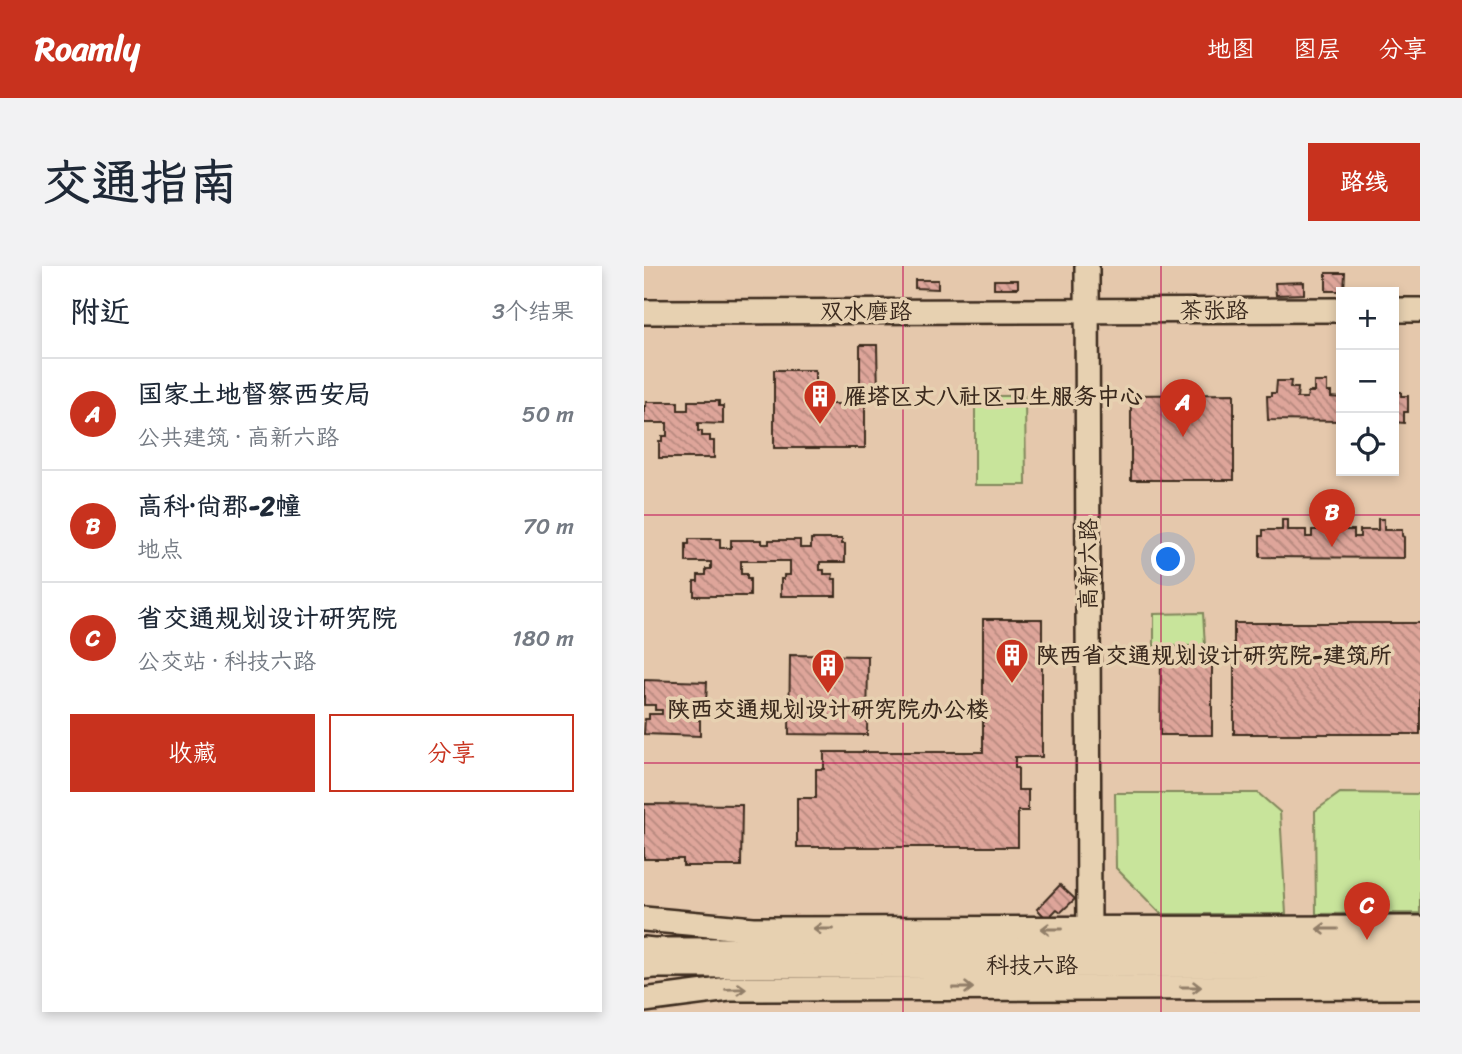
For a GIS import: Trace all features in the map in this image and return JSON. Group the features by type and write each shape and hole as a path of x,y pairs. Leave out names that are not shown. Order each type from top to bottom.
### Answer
{"main road":[{"name":"高新六路","path":"1087,266 1089,958"},
{"name":"茶张路","path":"1087,310 1336,310"},
{"name":"双水磨路","path":"644,312 1087,310"},
{"path":"1399,310 1420,310"},
{"path":"644,919 1420,987"},
{"path":"644,1000 729,989 1420,928"},
{"name":"科技六路","path":"644,967 1420,948"},
{"name":"科技六路","path":"644,949 1420,965"}],"green space":[{"path":"975,396 1025,396 1026,485 975,485"},
{"path":"1203,613 1205,646 1154,646 1154,614"},
{"path":"1115,793 1258,793 1280,812 1286,914 1161,914 1116,868"},
{"path":"1340,793 1420,794 1420,913 1316,914 1315,811"}],"building":[{"path":"1326,273 1345,273 1344,287 1336,287 1336,291 1326,291"},
{"path":"915,280 938,280 938,289 915,288"},
{"path":"994,280 1018,280 1018,288 994,288"},
{"path":"1304,282 1304,294 1276,295 1275,283"},
{"path":"860,345 877,345 878,397 860,398"},
{"name":"雁塔区丈八社区卫生服务中心","path":"774,370 815,370 815,404 865,404 865,448 774,448"},
{"path":"1277,381 1291,381 1290,388 1298,388 1297,398 1307,398 1308,392 1314,392 1314,382 1327,382 1327,392 1331,392 1331,397 1336,398 1336,421 1268,420 1267,396 1276,393"},
{"path":"1399,392 1401,396 1408,396 1408,412 1404,412 1404,423 1399,422"},
{"path":"1234,394 1234,480 1131,480 1131,395"},
{"path":"688,401 719,401 719,406 723,406 723,424 698,423 698,431 702,431 702,436 710,436 710,441 714,441 714,458 659,458 659,441 662,441 662,436 667,436 667,423 644,423 646,402 678,402 678,410 688,410"},
{"path":"1378,519 1384,519 1384,530 1402,530 1404,558 1260,557 1260,536 1263,536 1263,530 1282,530 1282,520 1288,520 1288,530 1306,530 1306,537 1312,537 1312,530 1329,530 1329,520 1337,520 1337,530 1354,530 1354,537 1360,537 1360,530 1378,530"},
{"path":"689,539 720,539 720,548 731,548 731,540 762,540 762,544 769,544 769,540 800,540 800,548 811,548 811,539 842,539 842,544 845,544 845,562 820,562 820,570 824,570 824,574 833,574 832,579 836,579 836,596 781,596 781,579 784,579 784,575 790,575 790,561 741,561 741,574 747,574 747,579 750,579 750,596 694,596 694,581 698,581 698,575 706,575 706,569 711,569 711,562 686,562 686,544 689,544"},
{"name":"陕西省交通规划设计研究院-建筑所","path":"983,619 1042,619 1042,757 1015,757 1018,790 1028,790 1028,811 1018,811 1018,847 797,847 797,798 816,798 816,769 824,769 824,752 983,752"},
{"path":"1234,623 1420,623 1420,734 1234,734"},
{"name":"陕西交通规划设计研究院办公楼","path":"790,655 868,656 867,735 789,734"},
{"path":"1161,656 1212,656 1212,735 1160,735"},
{"path":"644,680 707,682 706,705 690,705 690,710 682,710 682,714 697,714 696,720 700,720 700,736 644,734 645,719 649,719 649,714 662,714 662,710 655,710 655,705 644,705"},
{"path":"644,804 742,805 741,866 683,866 683,859 644,859"},
{"path":"1060,885 1075,899 1061,912 1057,909 1047,919 1037,909"}],"place":[{"name":"雁塔区丈八社区卫生服务中心","path":"820,426"},
{"name":"国家土地督察西安局","path":"1183,437"},
{"name":"高科·尚郡-2幢","path":"1332,547"},
{"name":"陕西省交通规划设计研究院-建筑所","path":"1012,685"},
{"name":"陕西交通规划设计研究院办公楼","path":"828,695"},
{"name":"省交通规划设计研究院","path":"1367,940"}]}
